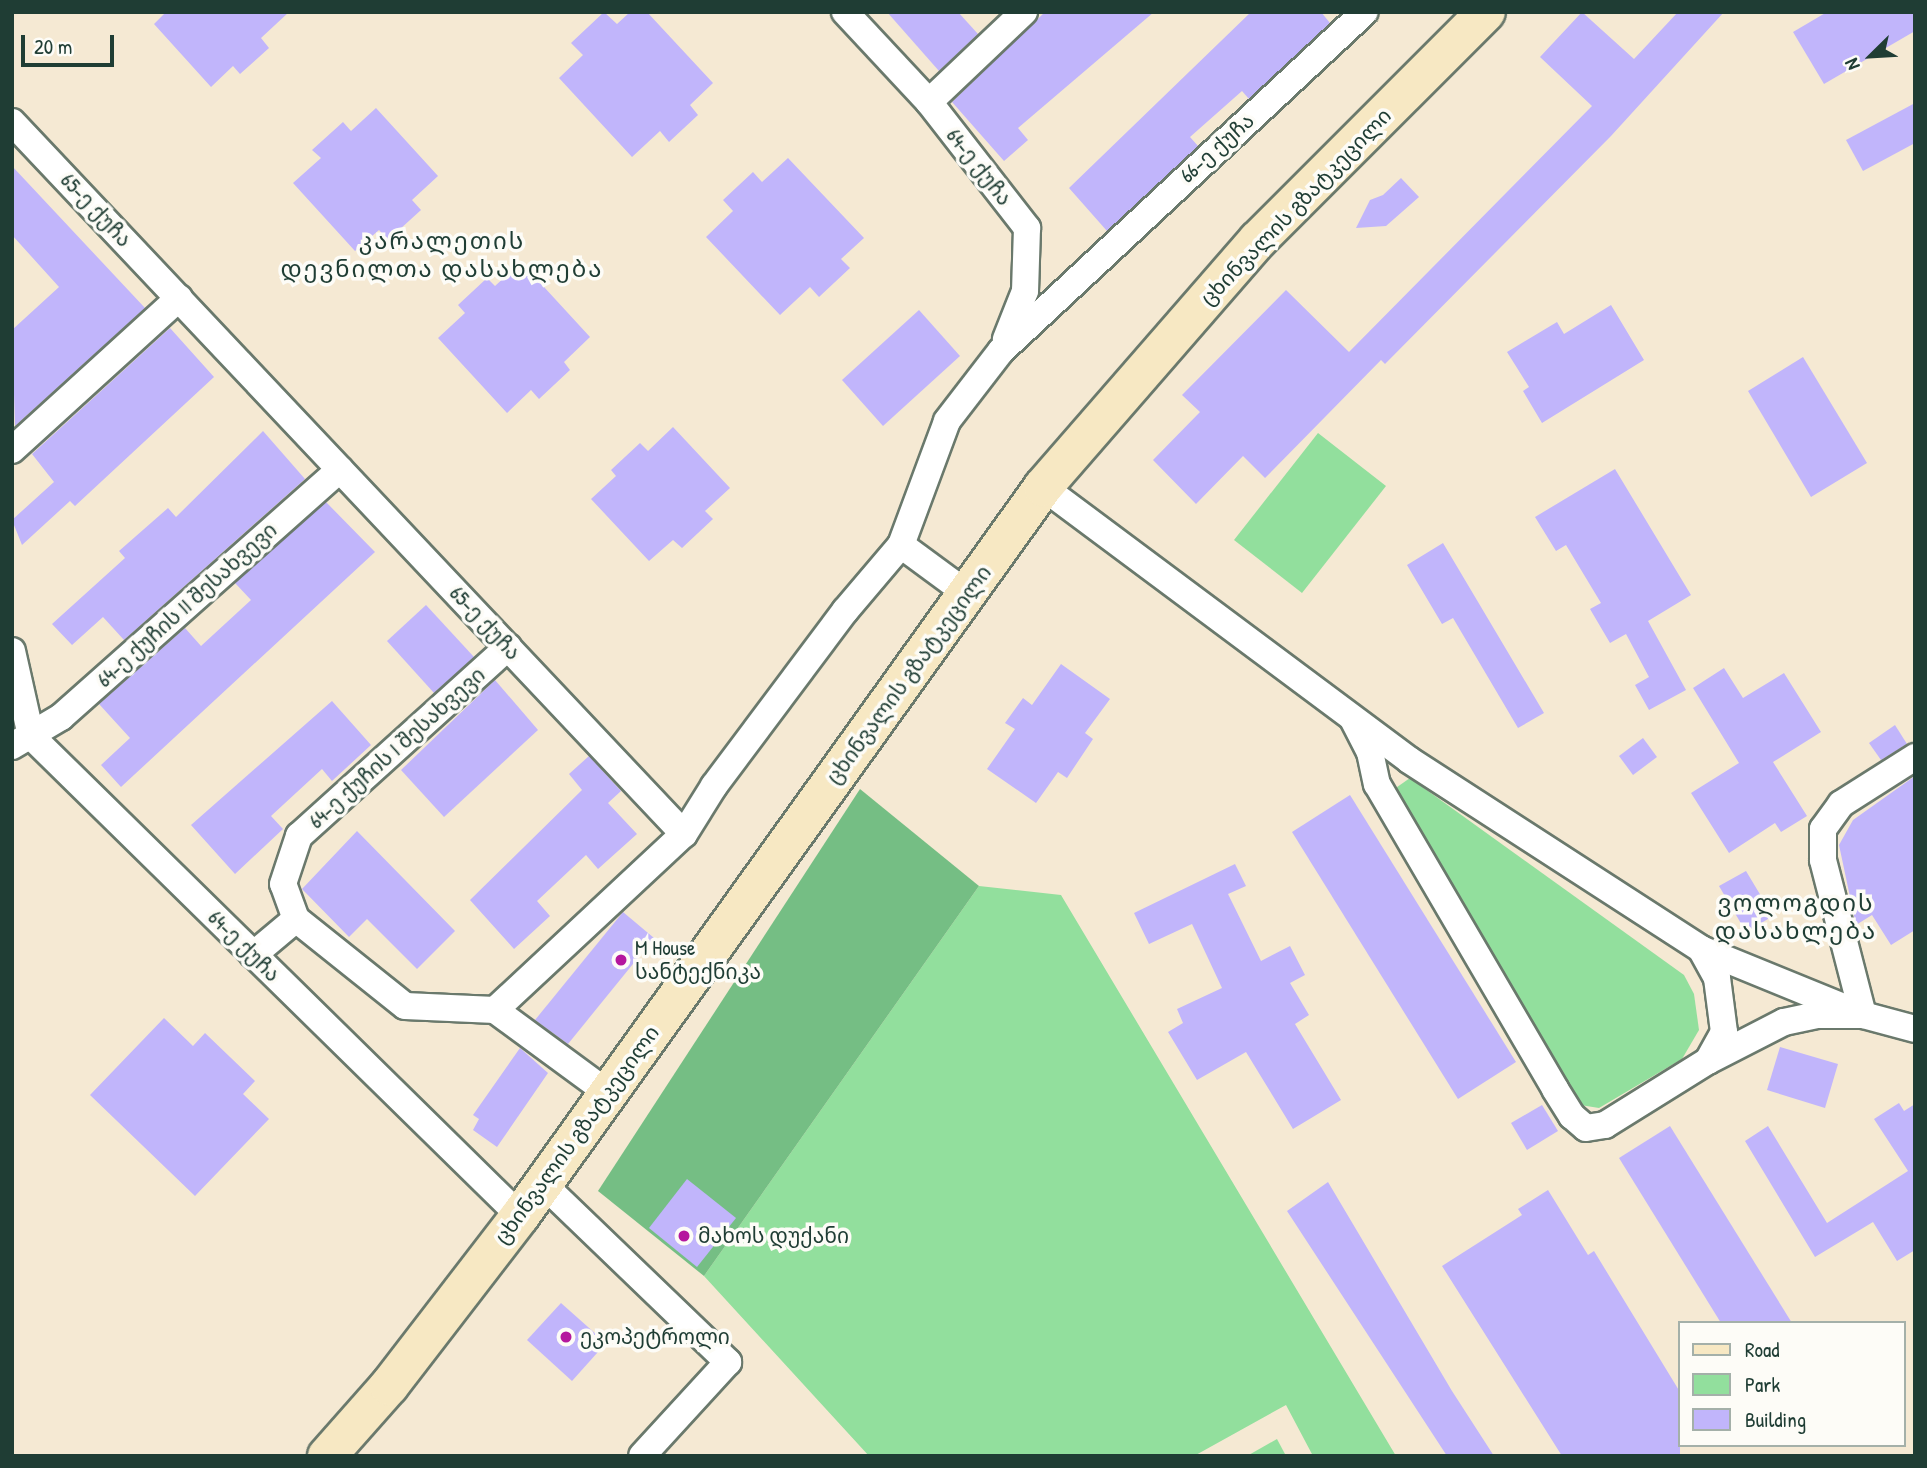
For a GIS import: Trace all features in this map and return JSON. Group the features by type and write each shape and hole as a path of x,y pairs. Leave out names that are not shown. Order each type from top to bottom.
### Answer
{"main road":[{"name":"ცხინვალის გზატკეცილი","path":"327,1456 389,1386 520,1216 969,595 1043,487 1258,240 1486,12"}],"street":[{"name":"64-ე ქუჩა","path":"845,12 929,102 1027,228 1026,291 1001,351"},
{"path":"929,102 1024,12"},
{"name":"66-ე ქუჩა","path":"1001,351 1069,283 1365,12"},
{"name":"65-ე ქუჩა","path":"12,122 684,834"},
{"path":"12,450 179,298"},
{"path":"495,1010 684,834 714,786 837,622 901,545 947,421 1001,351"},
{"name":"64-ე ქუჩის II შესახვევი","path":"22,741 61,717 340,470"},
{"path":"1043,487 1409,761 1701,949 1863,1015 1915,1029"},
{"path":"901,545 969,595"},
{"name":"64-ე ქუჩის I შესახვევი","path":"296,919 283,884 299,836 508,648"},
{"path":"12,651 22,741"},
{"path":"1353,719 1370,752 1377,784 1572,1116 1586,1128 1605,1125 1708,1061 1784,1022 1818,1015 1863,1015"},
{"name":"64-ე ქუჩა","path":"22,741 253,955 520,1216"},
{"path":"1863,1015 1823,860 1823,829 1840,804 1915,757"},
{"path":"1377,784 1391,765 1409,761"},
{"path":"253,955 296,919 405,1006 495,1010 608,1093"},
{"path":"1701,949 1717,978 1724,1032 1708,1061"},
{"path":"543,1184 728,1362 642,1456"}],"green space":[{"path":"1318,433 1386,486 1302,593 1234,540"},
{"path":"1410,778 1684,975 1694,994 1699,1030 1682,1059 1599,1108 1574,1104 1390,792"},
{"path":"860,789 979,886 704,1276 598,1191"},
{"path":"979,886 1061,895 1396,1456 1313,1456 1286,1405 1194,1456 869,1456 704,1276"},
{"path":"1277,1439 1286,1456 1247,1456"}],"building":[{"path":"166,12 289,12 261,38 269,48 240,74 233,66 211,87 154,24"},
{"path":"604,12 617,24 630,12 647,12 713,83 690,105 698,115 669,142 660,131 632,157 559,78 583,55 571,43"},
{"path":"887,12 958,12 978,34 939,71"},
{"path":"1045,12 1154,12 1018,128 1028,140 1004,161 952,102"},
{"path":"1251,12 1321,12 1330,23 1249,99 1242,91 1190,137 1198,146 1107,231 1069,188"},
{"path":"1582,12 1634,59 1678,12 1724,12 1611,136 1385,364 1381,360 1265,478 1243,456 1196,504 1153,460 1200,412 1182,395 1286,290 1349,352 1592,106 1540,57"},
{"path":"1827,12 1915,12 1915,31 1824,84 1793,32"},
{"path":"1915,103 1915,143 1863,171 1846,140"},
{"path":"376,108 438,176 412,200 421,210 388,240 379,230 355,251 293,183 321,158 312,150 343,122 351,131"},
{"path":"788,158 864,238 841,259 850,268 819,297 810,287 780,315 706,237 733,211 723,200 753,172 762,182"},
{"path":"12,166 145,308 15,426 12,330 59,287 12,235"},
{"path":"1401,178 1419,197 1386,226 1356,228 1370,200 1383,195"},
{"path":"521,262 590,337 564,362 570,370 539,399 531,390 507,413 438,338 465,313 458,305 487,278 495,286"},
{"path":"1611,305 1644,360 1542,423 1523,391 1529,387 1507,352 1557,322 1564,334"},
{"path":"919,310 960,356 883,426 842,380"},
{"path":"170,328 214,377 75,506 70,501 22,545 12,520 54,482 32,454"},
{"path":"1803,357 1867,463 1811,497 1748,391"},
{"path":"673,427 730,488 705,511 713,519 682,548 673,540 649,561 591,499 616,476 611,470 640,443 648,451"},
{"path":"263,431 305,479 124,640 103,617 72,645 52,624 125,558 119,551 168,508 176,517"},
{"path":"1615,469 1691,595 1648,621 1686,690 1649,710 1635,685 1649,677 1626,634 1610,643 1590,609 1601,603 1566,545 1556,551 1535,517"},
{"path":"326,502 375,552 121,787 101,765 130,738 99,704 185,628 201,646 251,600 235,583"},
{"path":"1443,543 1544,713 1518,728 1453,618 1442,624 1407,565"},
{"path":"426,605 474,657 434,693 387,641"},
{"path":"1061,664 1110,699 1085,733 1093,739 1067,778 1058,772 1036,803 987,769 1015,729 1005,723 1023,698 1032,705"},
{"path":"1724,668 1743,698 1784,673 1821,732 1773,762 1807,816 1781,832 1775,823 1729,853 1691,793 1739,763 1693,688"},
{"path":"495,680 538,730 444,817 401,770"},
{"path":"332,701 371,745 332,781 322,769 271,816 283,829 235,874 191,825"},
{"path":"1895,725 1907,744 1881,760 1869,743"},
{"path":"1643,738 1657,757 1633,775 1619,756"},
{"path":"589,756 621,791 608,803 637,834 598,869 586,855 537,901 550,916 514,949 470,900 582,790 569,774"},
{"path":"1915,776 1915,930 1891,945 1872,915 1856,925 1839,845 1853,820"},
{"path":"1350,795 1516,1062 1458,1099 1292,832"},
{"path":"357,831 455,931 417,969 367,919 349,937 302,889"},
{"path":"1235,864 1246,886 1228,894 1261,961 1290,946 1305,975 1290,983 1309,1015 1295,1024 1341,1100 1293,1129 1246,1052 1197,1080 1168,1032 1183,1023 1177,1009 1222,988 1192,924 1149,944 1134,913"},
{"path":"1746,871 1773,916 1746,932 1719,886"},
{"path":"623,912 654,938 568,1044 535,1020"},
{"path":"164,1018 193,1046 205,1033 255,1081 243,1094 269,1119 195,1196 90,1095"},
{"path":"1780,1047 1838,1064 1825,1108 1767,1090"},
{"path":"520,1048 548,1073 497,1147 473,1130 479,1119 473,1115"},
{"path":"1899,1103 1904,1111 1915,1104 1915,1250 1897,1261 1873,1222 1815,1257 1745,1141 1768,1126 1827,1223 1908,1171 1874,1119"},
{"path":"1542,1105 1558,1131 1527,1150 1511,1123"},
{"path":"1670,1126 1791,1321 1720,1321 1619,1158"},
{"path":"687,1179 736,1218 697,1267 649,1228"},
{"path":"1328,1182 1452,1391 1494,1456 1447,1456 1287,1211"},
{"path":"1548,1190 1588,1255 1594,1251 1678,1389 1680,1456 1562,1456 1442,1266 1522,1215 1518,1209"},
{"path":"561,1303 606,1343 572,1381 527,1340"}],"place":[{"name":"M House სანტექნიკა","path":"621,960"},
{"name":"მახოს დუქანი","path":"684,1236"},
{"name":"ეკოპეტროლი","path":"566,1337"}],"district":[{"name":"კარალეთის დევნილთა დასახლება","path":"442,255"},
{"name":"ვოლოგდის დასახლება","path":"1796,917"}]}
